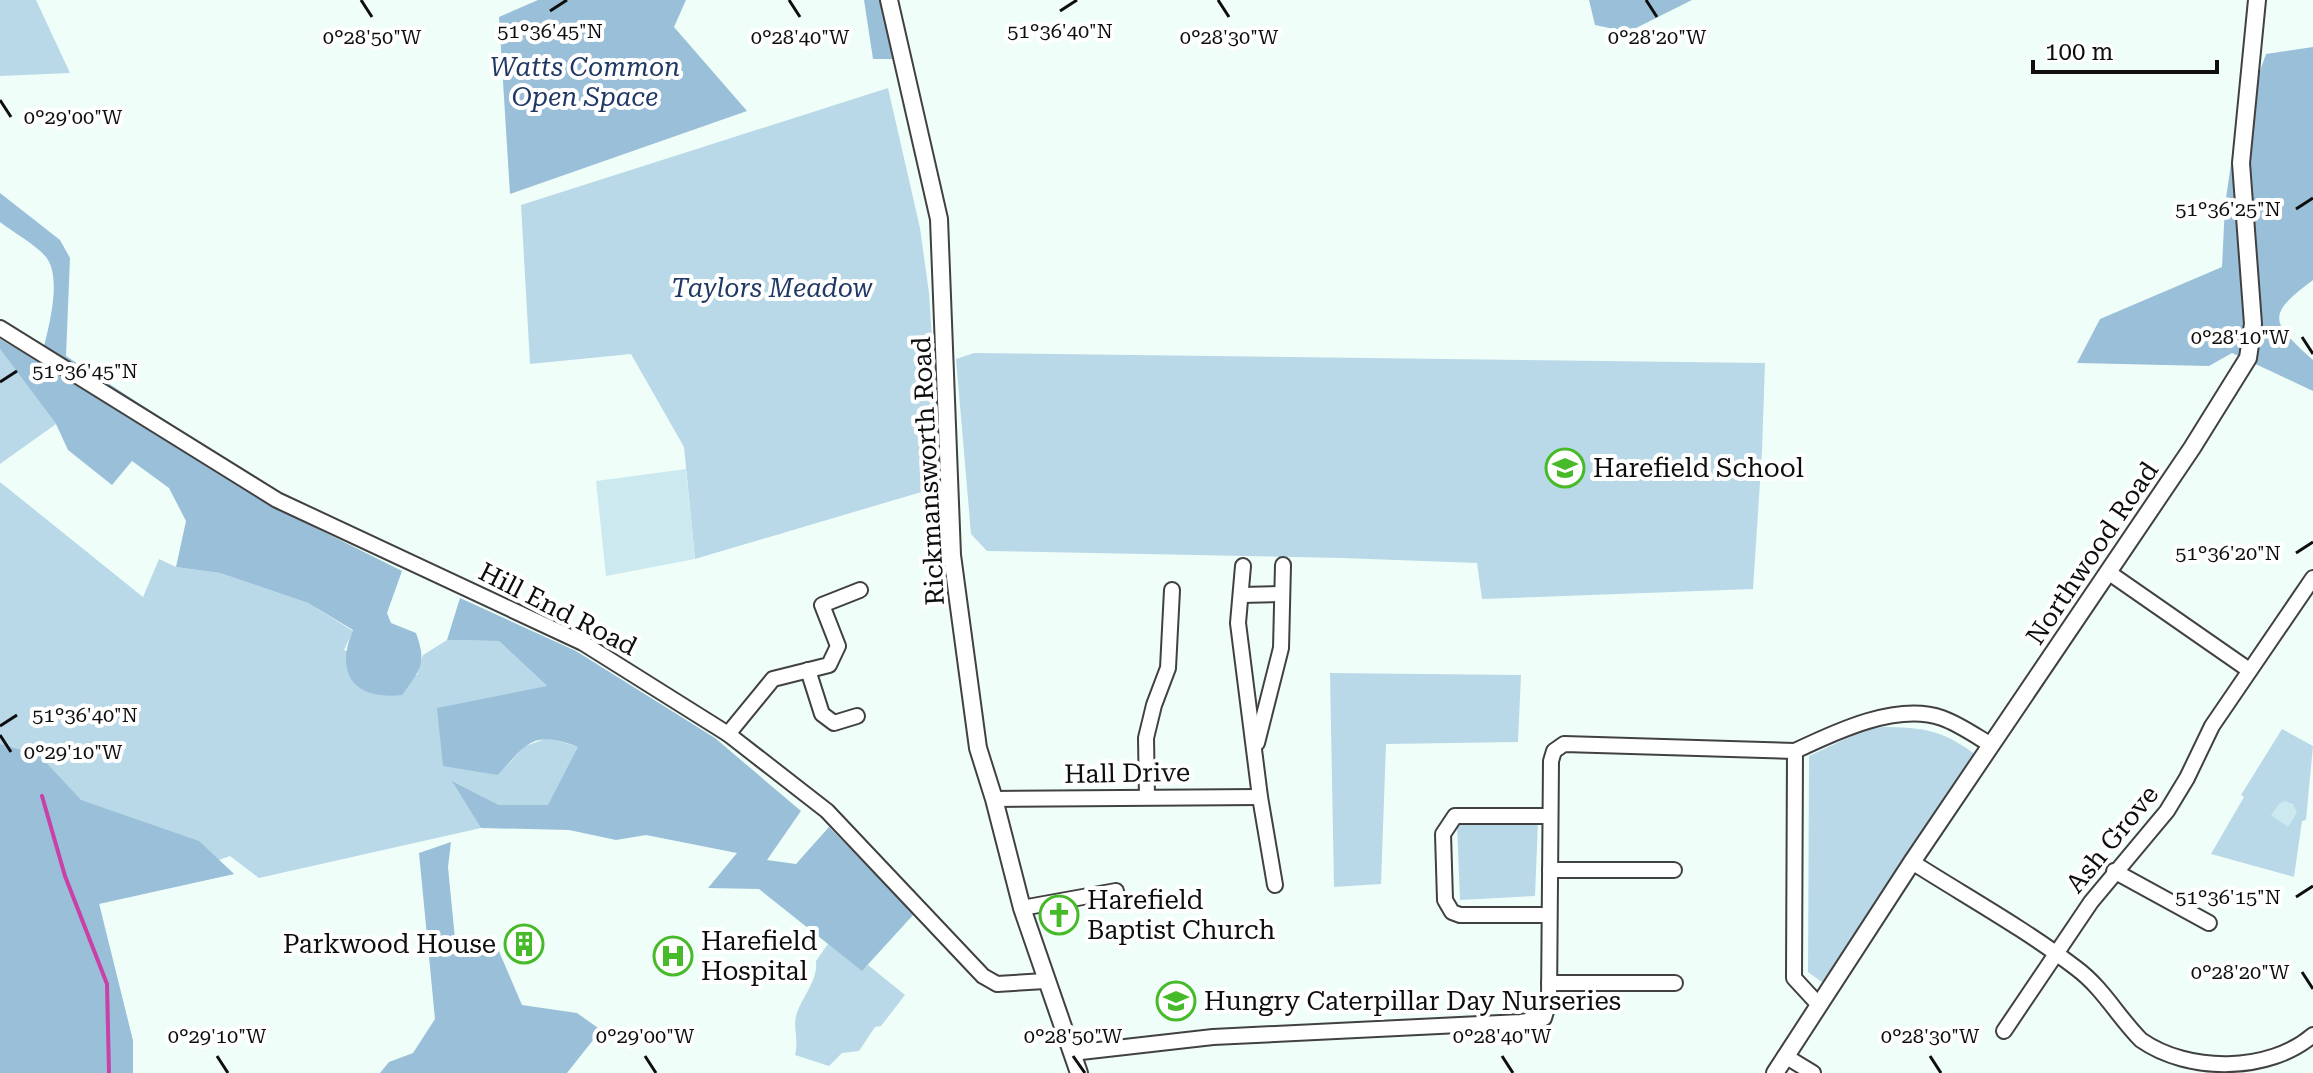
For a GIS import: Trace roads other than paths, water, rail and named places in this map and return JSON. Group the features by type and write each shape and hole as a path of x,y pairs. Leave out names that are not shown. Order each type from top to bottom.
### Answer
{"street":[{"name":"Rickmansworth Road","path":"889,0 939,219 952,555 978,748 1022,908 1079,1073"},
{"name":"Northwood Road","path":"1775,1073 2248,358 2253,324 2241,163 2257,0"},
{"name":"Hill End Road","path":"0,328 277,500 583,643 728,734 827,811 983,976 997,984 1045,981"},
{"path":"1255,751 1281,648 1283,565"},
{"path":"1243,566 1238,623 1260,797 1275,885"},
{"path":"2108,572 2249,670"},
{"name":"Ash Grove","path":"2004,1031 2114,871 2167,811 2212,726 2313,578"},
{"path":"728,734 773,679 829,665 838,646 822,605 860,590"},
{"path":"1147,796 1146,738 1168,668 1172,590"},
{"path":"1241,595 1282,594"},
{"path":"808,670 822,714 834,723 857,716"},
{"path":"1072,1053 1213,1037 1521,1022 1544,1018 1549,1002 1551,761 1554,751 1564,744 1795,751 1870,719 1914,714 1941,717 1991,745"},
{"path":"1795,751 1794,978 1818,1004"},
{"name":"Hall Drive","path":"994,799 1260,797"},
{"path":"1549,915 1460,915 1452,912 1445,900 1443,834 1455,816 1550,816"},
{"path":"1912,862 2056,953 2096,984 2144,1043 2157,1053 2187,1066 2220,1073 2247,1069 2279,1058 2312,1038"},
{"path":"1550,870 1674,870"},
{"path":"2114,871 2209,923"},
{"path":"1022,908 1116,891"},
{"path":"1549,983 1675,983"},
{"path":"1785,1056 1813,1073"}],"waterway":[{"path":"42,796 65,876 107,984 109,1073"}],"place":[{"name":"Harefield School","path":"1565,468"},
{"name":"Harefield Baptist Church","path":"1059,915"},
{"name":"Parkwood House","path":"524,944"},
{"name":"Harefield Hospital","path":"673,956"},
{"name":"Hungry Caterpillar Day Nurseries","path":"1176,1001"}],"park label":[{"name":"Watts Common Open Space","path":"585,82"},
{"name":"Taylors Meadow","path":"772,288"}]}
